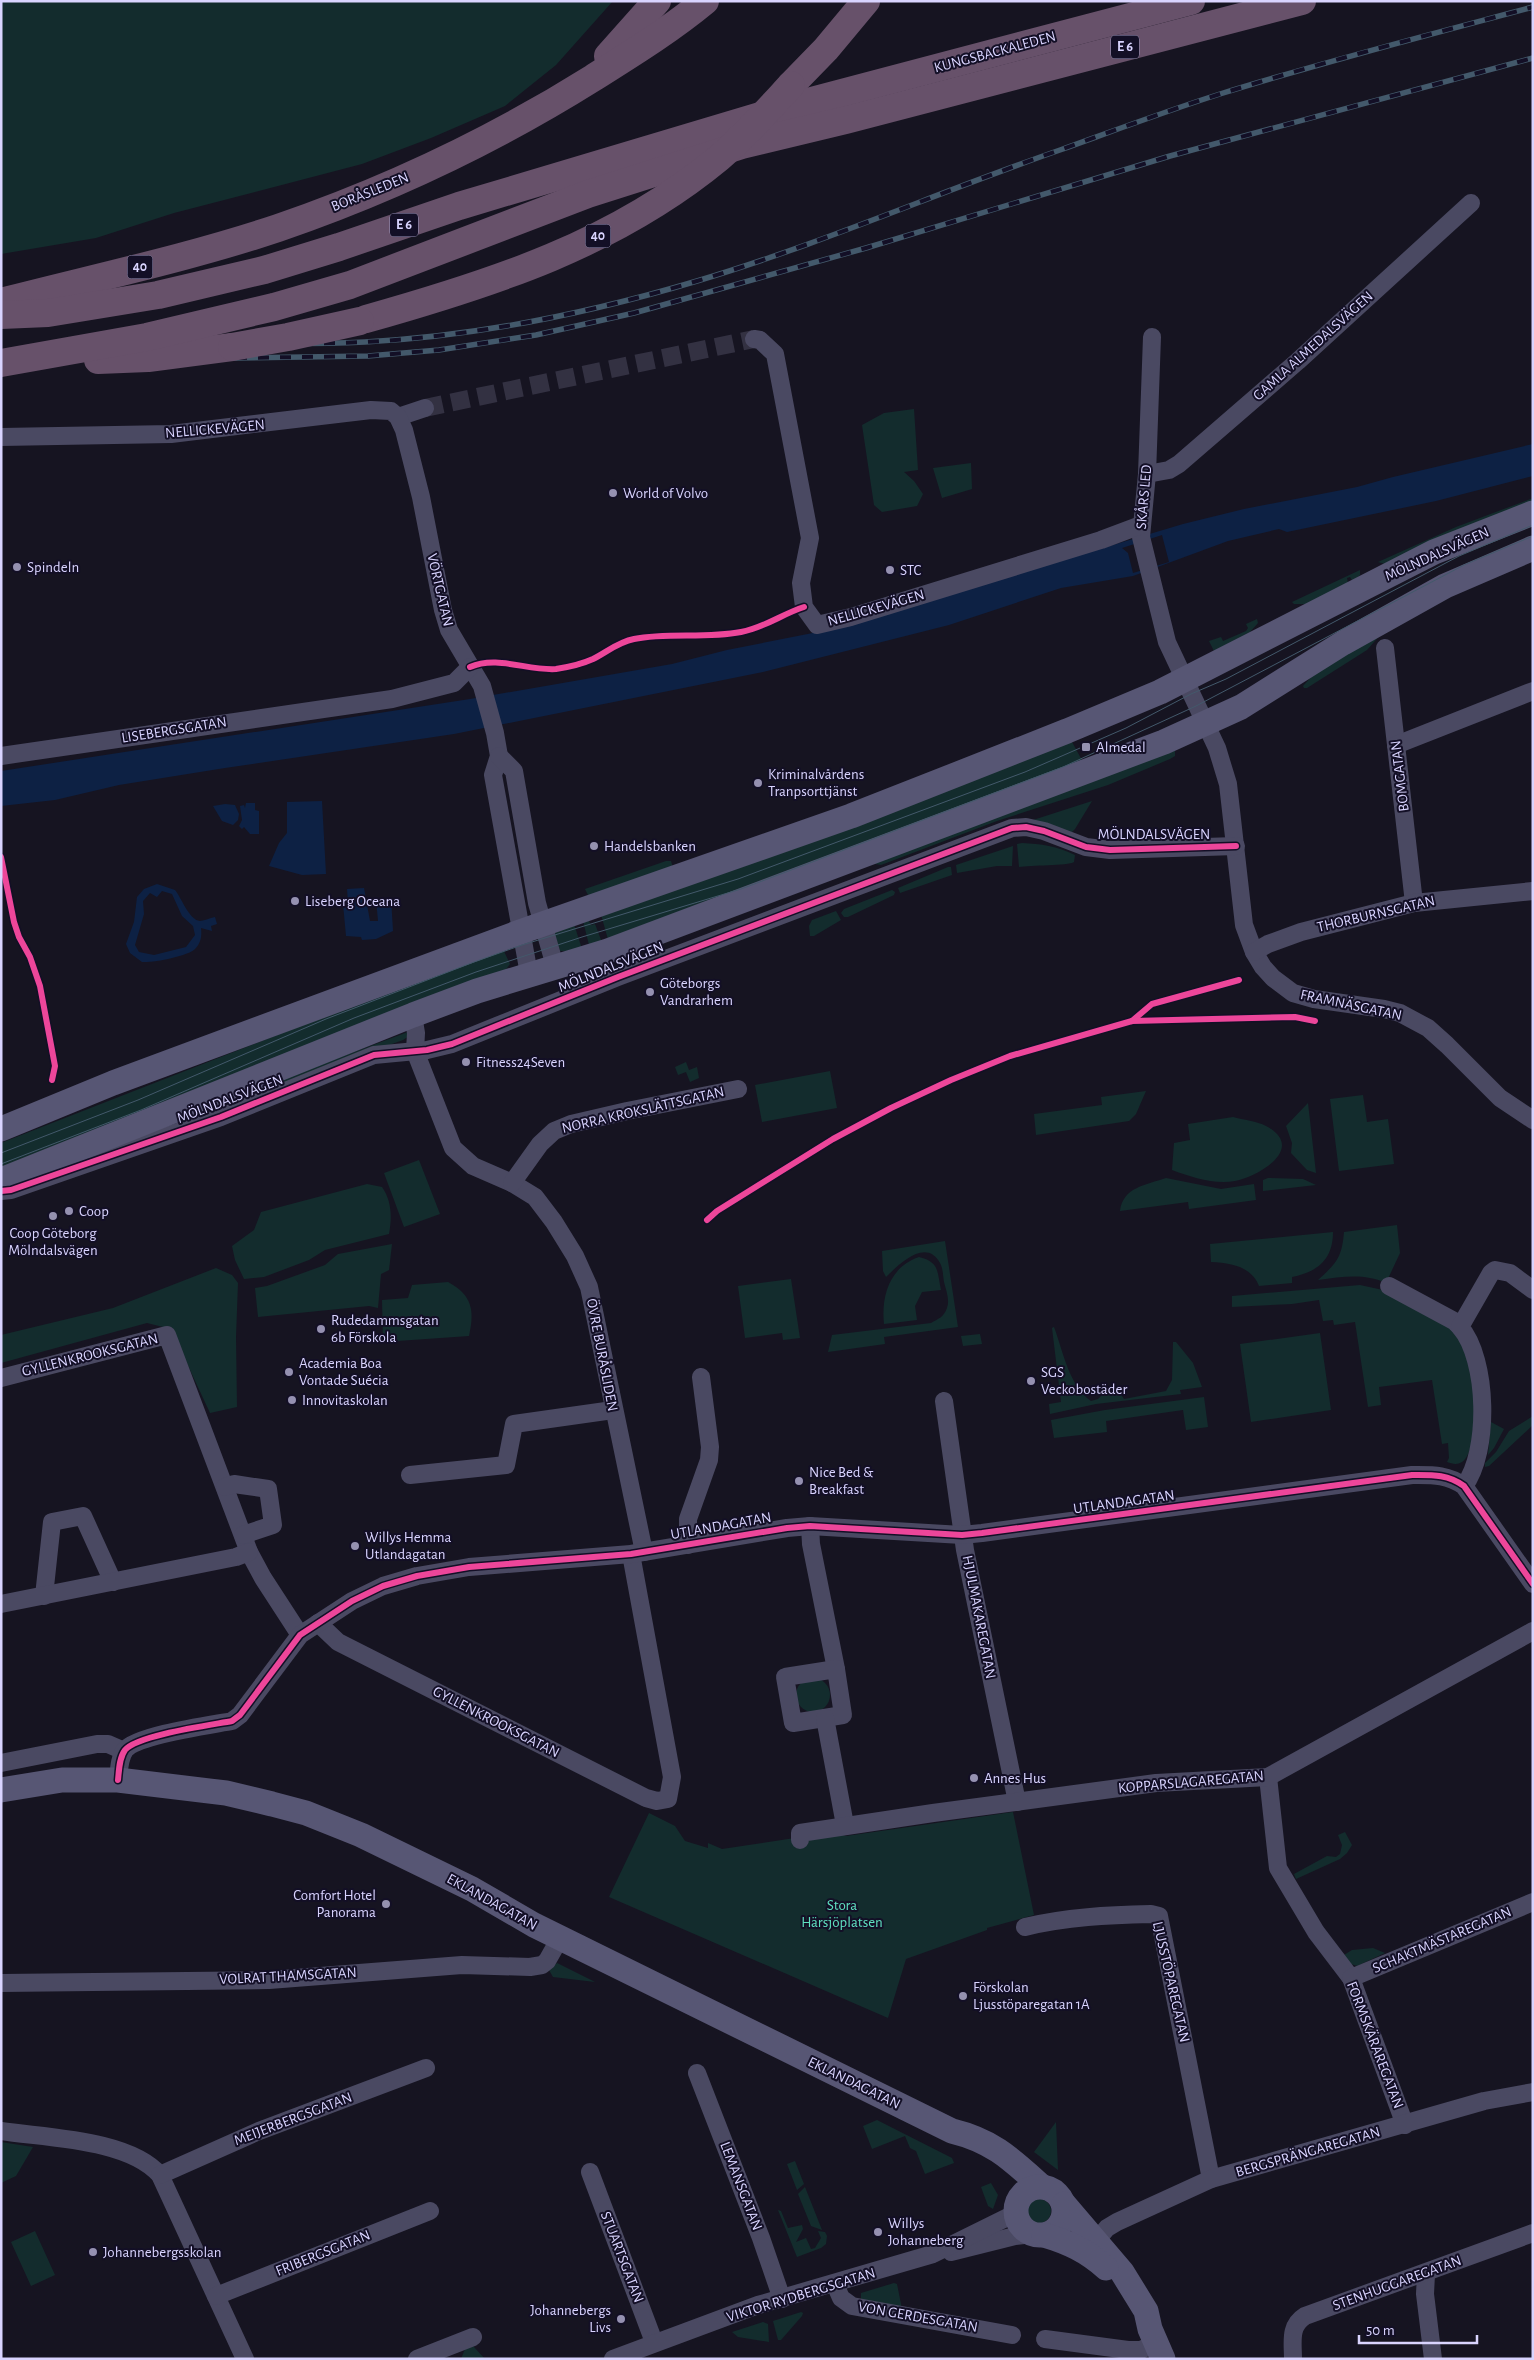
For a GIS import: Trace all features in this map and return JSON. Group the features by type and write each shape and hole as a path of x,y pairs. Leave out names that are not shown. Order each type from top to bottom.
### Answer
{"highway":[{"path":"575,90 623,41 657,1"},
{"name":"BORÅSLEDEN","path":"1,302 190,254 294,222 377,191 476,145 575,90 630,55 705,1"},
{"name":"40","path":"1,364 148,358 232,346 351,323 476,287 582,245 631,220 677,190 720,157 757,122 795,94 822,46 841,1"},
{"name":"40","path":"822,46 866,1"},
{"name":"KUNGSBACKALEDEN","path":"795,94 1191,1"},
{"name":"KUNGSBACKALEDEN","path":"1,364 156,335 274,307 350,285 588,194 742,145 1302,1"},
{"name":"E 6","path":"1,315 48,313 158,295 264,270 339,247 795,94"}],"main road":[{"name":"MÖLNDALSVÄGEN","path":"1,1129 60,1104 532,928 851,816 1067,731 1152,696 1434,552 1533,513"},
{"name":"MÖLNDALSVÄGEN","path":"1,1180 223,1089 413,1015 529,974 590,958 1164,742 1241,707 1343,643 1445,586 1533,548"},
{"name":"EKLANDAGATAN","path":"1,1790 62,1780 118,1780 226,1793 323,1819 361,1835 472,1889 514,1915 952,2131 1004,2174 1011,2185 1021,2226 1038,2234"},
{"name":"EKLANDAGATAN","path":"952,2131 970,2135 995,2147 1040,2186 1055,2191 1077,2222 1122,2272 1146,2310 1157,2343"},
{"path":"1016,2208 1026,2191 1040,2186"},
{"path":"1038,2234 1052,2232 1061,2224 1064,2216 1064,2204"},
{"path":"1038,2234 1069,2242 1106,2268 1157,2343"}],"street":[{"name":"GAMLA ALMEDALSVÄGEN","path":"1147,474 1169,470 1179,464 1298,361 1471,203"},
{"name":"SKÅRS LED","path":"1152,337 1147,474 1141,531 1167,642 1183,680"},
{"name":"NELLICKEVÄGEN","path":"754,339 760,340 775,354 810,538 801,582 804,607 817,625 852,617 1101,540 1141,531"},
{"path":"398,417 425,408"},
{"name":"NELLICKEVÄGEN","path":"1,437 170,434 371,410 391,411 398,417"},
{"name":"VÖRTGATAN","path":"398,417 404,430 421,497 443,610 452,637 482,686 495,733 499,756 493,775 515,892 532,928 555,966"},
{"name":"BOMGATAN","path":"1385,648 1414,903"},
{"name":"LISEBERGSGATAN","path":"1,756 392,698 454,683 470,667"},
{"name":"FRAMNÄSGATAN","path":"1183,680 1217,748 1228,784 1244,925 1254,952 1263,967 1273,978 1293,993 1400,1013 1428,1028 1500,1098 1533,1120"},
{"path":"1396,745 1533,691"},
{"name":"VÖRTGATAN","path":"499,756 514,771 537,903 532,928 529,974"},
{"name":"MÖLNDALSVÄGEN","path":"1,1191 10,1190 258,1103 374,1055 415,1051 452,1044 644,967 1012,828 1026,827 1044,831 1086,847 1110,850 1236,846"},
{"name":"THORBURNSGATAN","path":"1254,952 1268,944 1301,932 1414,903 1533,891"},
{"path":"413,1015 416,1033 415,1051"},
{"name":"ÖVRE BURÅSLIDEN","path":"415,1051 453,1148 473,1166 512,1183 535,1197 554,1222 575,1256 589,1287 613,1410 637,1553 672,1786"},
{"name":"MÖLNDALSVÄGEN","path":"223,1089 251,1089 258,1103"},
{"name":"NORRA KROKSLÄTTSGATAN","path":"512,1183 540,1144 554,1131 571,1124 627,1111 738,1089"},
{"path":"1,1140 45,1123 60,1104"},
{"path":"1460,1327 1491,1273 1495,1270 1510,1273 1524,1281 1533,1290"},
{"path":"1389,1286 1454,1321 1466,1334 1479,1374 1483,1402 1482,1424 1474,1469 1464,1486 1533,1584"},
{"name":"GYLLENKROOKSGATAN","path":"1,1378 167,1335 246,1543 263,1578 300,1635"},
{"path":"688,1545 688,1519 709,1460 709,1429 701,1377"},
{"name":"HJULMAKAREGATAN","path":"944,1402 962,1535 1017,1802"},
{"path":"410,1475 506,1465 514,1424 613,1410"},
{"name":"UTLANDAGATAN","path":"124,1751 130,1745 145,1739 232,1721 243,1713 300,1635 359,1597 383,1586 417,1576 469,1567 637,1553 787,1528 810,1526 962,1535 1412,1475 1438,1475 1453,1478 1464,1486"},
{"path":"1,1604 236,1557 246,1543 272,1525 268,1489 234,1484 226,1487"},
{"path":"44,1596 52,1522 83,1516 113,1582"},
{"path":"810,1526 811,1544 836,1669 843,1715 793,1724 785,1677 836,1669"},
{"name":"GYLLENKROOKSGATAN","path":"318,1623 338,1642 646,1798 664,1801 668,1799 672,1786"},
{"name":"KOPPARSLAGAREGATAN","path":"800,1840 800,1833 845,1825 1156,1783 1268,1777 1533,1631"},
{"path":"825,1718 845,1825"},
{"path":"1,1763 97,1744 108,1744 124,1751 118,1780"},
{"name":"FORMSKÄRAREGATAN","path":"1268,1777 1278,1868 1316,1932 1351,1978 1405,2124"},
{"name":"SCHAKTMÄSTAREGATAN","path":"1351,1978 1533,1902"},
{"name":"LJUSSTÖPAREGATAN","path":"1025,1927 1044,1922 1096,1916 1151,1914 1159,1916 1211,2179"},
{"name":"VOLRAT THAMSGATAN","path":"1,1982 261,1980 462,1965 530,1967 547,1962 560,1938"},
{"name":"MEIJERBERGSGATAN","path":"160,2175 259,2131 426,2068"},
{"name":"LEMANSGATAN","path":"697,2074 761,2238 782,2299"},
{"name":"BERGSPRÄNGAREGATAN","path":"1096,2241 1107,2228 1117,2222 1211,2179 1484,2101 1533,2092"},
{"path":"1,2132 121,2150 144,2160 160,2175 246,2359"},
{"name":"STUARTSGATAN","path":"590,2172 654,2342"},
{"name":"VIKTOR RYDBERGSGATAN","path":"933,2254 1016,2208"},
{"name":"FRIBERGSGATAN","path":"216,2296 430,2211"},
{"name":"STENHUGGAREGATAN","path":"1293,2359 1293,2331 1296,2322 1305,2316 1426,2274 1533,2233"},
{"name":"VIKTOR RYDBERGSGATAN","path":"613,2359 654,2342 758,2305 933,2254 963,2250 1015,2236 1038,2234"},
{"path":"1426,2274 1426,2294 1433,2359"},
{"name":"VON GERDESGATAN","path":"835,2284 841,2298 852,2306 1012,2335"},
{"path":"417,2359 473,2337"},
{"path":"1045,2339 1128,2350 1141,2350 1157,2343"}],"green space":[{"path":"1,1 613,1 556,65 505,106 431,138 362,164 174,213 96,238 1,254"},
{"path":"914,409 918,470 904,472 914,481 923,494 917,506 882,512 874,505 862,425 884,413"},
{"path":"971,463 972,489 942,498 933,468"},
{"path":"1533,498 1533,505 1385,564 1378,562 1456,527"},
{"path":"1360,570 1360,575 1353,582 1350,577 1347,578 1348,583 1307,604 1294,604 1292,602"},
{"path":"1257,619 1258,623 1250,632 1214,651 1209,641 1221,637 1223,641 1246,631 1248,628 1246,624"},
{"path":"1381,634 1367,650 1307,688 1304,688 1303,686 1314,674"},
{"path":"1071,740 1084,764 609,943 600,911 969,782"},
{"path":"1175,750 1175,756 1170,759 1108,785 997,821 881,865 870,863"},
{"path":"1092,801 1070,834 1033,820"},
{"path":"1022,843 1062,849 1075,855 1074,862 1019,867 1017,844"},
{"path":"1013,846 1012,866 997,866 957,873 956,865"},
{"path":"666,861 671,861 673,868 590,899 585,889"},
{"path":"951,867 952,875 900,893 898,888"},
{"path":"892,890 895,892 894,895 848,917 844,917 841,913 844,909"},
{"path":"836,911 841,920 814,936 810,936 809,926 812,920"},
{"path":"588,919 591,925 595,924 603,945 590,949 583,921"},
{"path":"573,921 583,952 560,951 552,928"},
{"path":"502,947 510,964 504,972 1,1172 1,1143"},
{"path":"408,1032 409,1036 403,1040 275,1087 265,1087 268,1084"},
{"path":"686,1062 689,1070 697,1067 699,1078 690,1082 686,1072 678,1075 675,1067"},
{"path":"830,1071 837,1108 762,1122 755,1085"},
{"path":"1146,1091 1136,1114 1129,1121 1036,1135 1034,1114 1102,1105 1101,1097"},
{"path":"1363,1095 1367,1122 1388,1119 1394,1164 1339,1171 1330,1099"},
{"path":"1308,1103 1316,1173 1307,1170 1291,1153 1292,1143 1286,1126"},
{"path":"1233,1117 1262,1124 1277,1134 1282,1143 1281,1152 1275,1160 1256,1173 1245,1178 1227,1182 1203,1180 1172,1170 1174,1143 1190,1140 1188,1124"},
{"path":"419,1160 440,1214 404,1227 384,1173"},
{"path":"1166,1178 1221,1189 1254,1184 1256,1200 1189,1209 1188,1202 1120,1211 1122,1203 1131,1192 1143,1185"},
{"path":"1268,1178 1303,1179 1316,1185 1263,1191 1263,1180"},
{"path":"367,1184 382,1187 388,1198 391,1222 389,1234 325,1250 309,1260 264,1277 244,1279 235,1260 232,1246 254,1230 261,1212"},
{"path":"1397,1225 1400,1253 1386,1283 1361,1277 1318,1280 1330,1269 1340,1254 1344,1232"},
{"path":"1333,1232 1327,1257 1309,1272 1292,1277 1292,1283 1259,1286 1251,1274 1240,1267 1226,1263 1211,1262 1210,1244"},
{"path":"945,1241 958,1327 884,1337 885,1344 828,1352 832,1335 931,1323 942,1316 948,1305 948,1298 942,1267 934,1256 920,1253 912,1256 886,1277 883,1271 882,1251"},
{"path":"392,1244 389,1270 381,1274 378,1308 369,1306 258,1317 255,1288 267,1286 325,1265 338,1254"},
{"path":"919,1257 926,1259 934,1265 938,1273 941,1290 922,1292 915,1306 917,1320 884,1324 884,1303 889,1283 901,1268"},
{"path":"216,1268 232,1275 238,1283 236,1337 237,1407 210,1413 171,1329 147,1323 1,1363 1,1335 113,1308"},
{"path":"791,1279 800,1338 783,1340 782,1333 745,1338 738,1286"},
{"path":"448,1282 462,1292 470,1304 472,1318 469,1336 383,1342 382,1300 408,1298 412,1285"},
{"path":"1360,1285 1383,1290 1457,1329 1472,1372 1477,1396 1476,1421 1470,1451 1462,1462 1455,1464 1447,1462 1449,1458 1448,1443 1442,1444 1432,1380 1379,1387 1381,1405 1368,1407 1355,1322 1334,1325 1333,1320 1323,1321 1319,1300 1292,1304 1232,1307 1232,1296"},
{"path":"1054,1327 1072,1377 1083,1394 1091,1401 1098,1399 1111,1386 1116,1387 1124,1399 1166,1391 1172,1380 1173,1342 1176,1342 1193,1363 1202,1387 1180,1390 1181,1394 1096,1404 1050,1414 1049,1404 1061,1402 1052,1328"},
{"path":"1320,1333 1331,1410 1251,1422 1240,1344"},
{"path":"980,1334 982,1344 963,1346 961,1336"},
{"path":"1204,1397 1208,1427 1186,1430 1183,1410 1106,1421 1107,1432 1054,1438 1051,1420 1105,1410"},
{"path":"1533,1416 1533,1425 1489,1466 1485,1467 1485,1463 1496,1452 1509,1431"},
{"path":"1491,1422 1504,1429 1488,1455"},
{"path":"813,1678 825,1683 830,1695 825,1707 813,1712 801,1707 796,1695 801,1683"},
{"name":"Stora Härsjöplatsen","path":"1013,1812 1034,1915 987,1928 987,1930 906,1959 888,2018 609,1897 649,1813 675,1826 685,1841 708,1848 708,1843 722,1849 834,1832 846,1836"},
{"path":"1345,1832 1352,1845 1347,1853 1340,1859 1296,1879 1294,1874 1327,1856 1336,1857 1340,1854 1342,1845 1338,1835"},
{"path":"1373,1948 1385,1953 1357,1966 1351,1964 1344,1955 1352,1950"},
{"path":"557,1963 595,1982 553,1977 549,1970"},
{"path":"877,2120 952,2158 954,2163 925,2174 916,2151 910,2148 905,2136 872,2149 863,2126"},
{"path":"1056,2122 1058,2170 1034,2152"},
{"path":"1,2142 33,2147 16,2176 1,2183"},
{"path":"795,2161 804,2184 797,2190 787,2164"},
{"path":"991,2183 998,2195 993,2209 988,2206 981,2187"},
{"path":"805,2187 822,2230 811,2226 798,2194"},
{"path":"1039,2199 1048,2202 1051,2211 1048,2220 1039,2223 1030,2220 1027,2211 1030,2202"},
{"path":"778,2210 781,2211 788,2228 802,2225 803,2229 796,2242 806,2238 811,2249 815,2248 821,2238 818,2231 825,2232 827,2236 826,2244 821,2248 797,2257"},
{"path":"35,2231 55,2275 31,2286 11,2242"},
{"path":"894,2283 897,2284 902,2309 861,2300 861,2293"},
{"path":"803,2313 802,2316 781,2340 778,2340 773,2321"},
{"path":"763,2322 768,2324 769,2342 738,2337 732,2332"},
{"path":"473,2346 485,2359 461,2359 465,2349"}],"water":[{"path":"1533,444 1533,476 1436,501 1287,532 1279,529 1228,541 1133,576 1061,588 949,625 763,672 454,734 119,785 55,800 1,806 1,771 470,699 672,664 727,650 833,629 1183,524 1244,509 1357,487"},
{"path":"322,801 326,874 302,875 269,866 279,843 287,833 287,802"},
{"path":"246,803 255,803 255,810 259,811 259,834 250,834 244,827 242,829 239,826 242,820 240,806 244,805 245,808"},
{"path":"235,805 239,814 238,820 233,825 222,821 213,806"},
{"path":"157,884 175,890 192,917 200,921 215,917 217,924 211,926 212,931 201,928 200,942 191,952 170,958 142,962 130,953 126,944 134,922 137,897 144,889","holes":["162,891 172,894 182,916 193,926 195,935 186,947 154,955 139,952 135,945 144,914 143,901 150,893 157,897"]},
{"path":"364,888 370,921 378,921 376,899 391,898 393,931 376,939 362,940 361,937 346,936 343,904 348,902 347,889"}],"pier":[{"path":"1162,535 1169,562 1133,573 1128,553 1122,548"}],"tunnel":[{"path":"425,408 754,339"}],"tram line":[{"path":"1,1153 138,1100 326,1019 474,962 522,945 738,879 1025,772 1126,728 1191,694 1226,679 1459,556 1533,525"},
{"path":"1,1164 141,1110 354,1018 476,972 582,937 741,889 1063,767 1196,706 1464,565 1533,536"}],"railway":[{"path":"236,343 333,343 407,339 533,321 657,293 789,251 1015,166 1200,101 1259,82 1533,7"},
{"path":"236,358 368,356 439,350 536,335 634,313 866,248 1170,156 1533,58"}],"cycle path":[{"path":"470,667 480,664 502,663 556,669 589,661 628,640 660,636 714,635 741,632 804,607"},
{"path":"1,1191 11,1190 221,1117 374,1055 427,1050 452,1044 618,977 1012,828 1026,827 1044,831 1086,847 1110,850 1236,846"},
{"path":"1,857 14,922 19,937 30,957 40,986 55,1066 52,1080"},
{"path":"1132,1021 1152,1004 1239,980"},
{"path":"707,1220 717,1211 833,1139 891,1108 951,1080 1010,1056 1132,1021 1295,1017 1315,1021"},
{"path":"118,1780 122,1757 125,1750 132,1745 175,1731 232,1721 240,1715 300,1635 352,1601 383,1586 417,1576 469,1567 631,1554 787,1528 810,1526 962,1535 1412,1475 1426,1475 1452,1479 1464,1486 1533,1584"}],"place":[{"name":"World of Volvo","path":"613,493"},
{"name":"Spindeln","path":"17,567"},
{"name":"STC","path":"890,570"},
{"name":"Almedal","path":"1086,747"},
{"name":"Kriminalvårdens Tranpsorttjänst","path":"758,783"},
{"name":"Handelsbanken","path":"594,846"},
{"name":"Liseberg Oceana","path":"295,901"},
{"name":"Göteborgs Vandrarhem","path":"650,992"},
{"name":"Fitness24Seven","path":"466,1062"},
{"name":"Coop","path":"69,1211"},
{"name":"Coop Göteborg Mölndalsvägen","path":"53,1216"},
{"name":"Rudedammsgatan 6b Förskola","path":"321,1329"},
{"name":"Academia Boa Vontade Suécia","path":"289,1372"},
{"name":"SGS Veckobostäder","path":"1031,1381"},
{"name":"Innovitaskolan","path":"292,1400"},
{"name":"Nice Bed & Breakfast","path":"799,1481"},
{"name":"Willys Hemma Utlandagatan","path":"355,1546"},
{"name":"Annes Hus","path":"974,1778"},
{"name":"Comfort Hotel Panorama","path":"386,1904"},
{"name":"Förskolan Ljusstöparegatan 1A","path":"963,1996"},
{"name":"Willys Johanneberg","path":"878,2232"},
{"name":"Johannebergsskolan","path":"93,2252"},
{"name":"Johannebergs Livs","path":"621,2319"}]}
